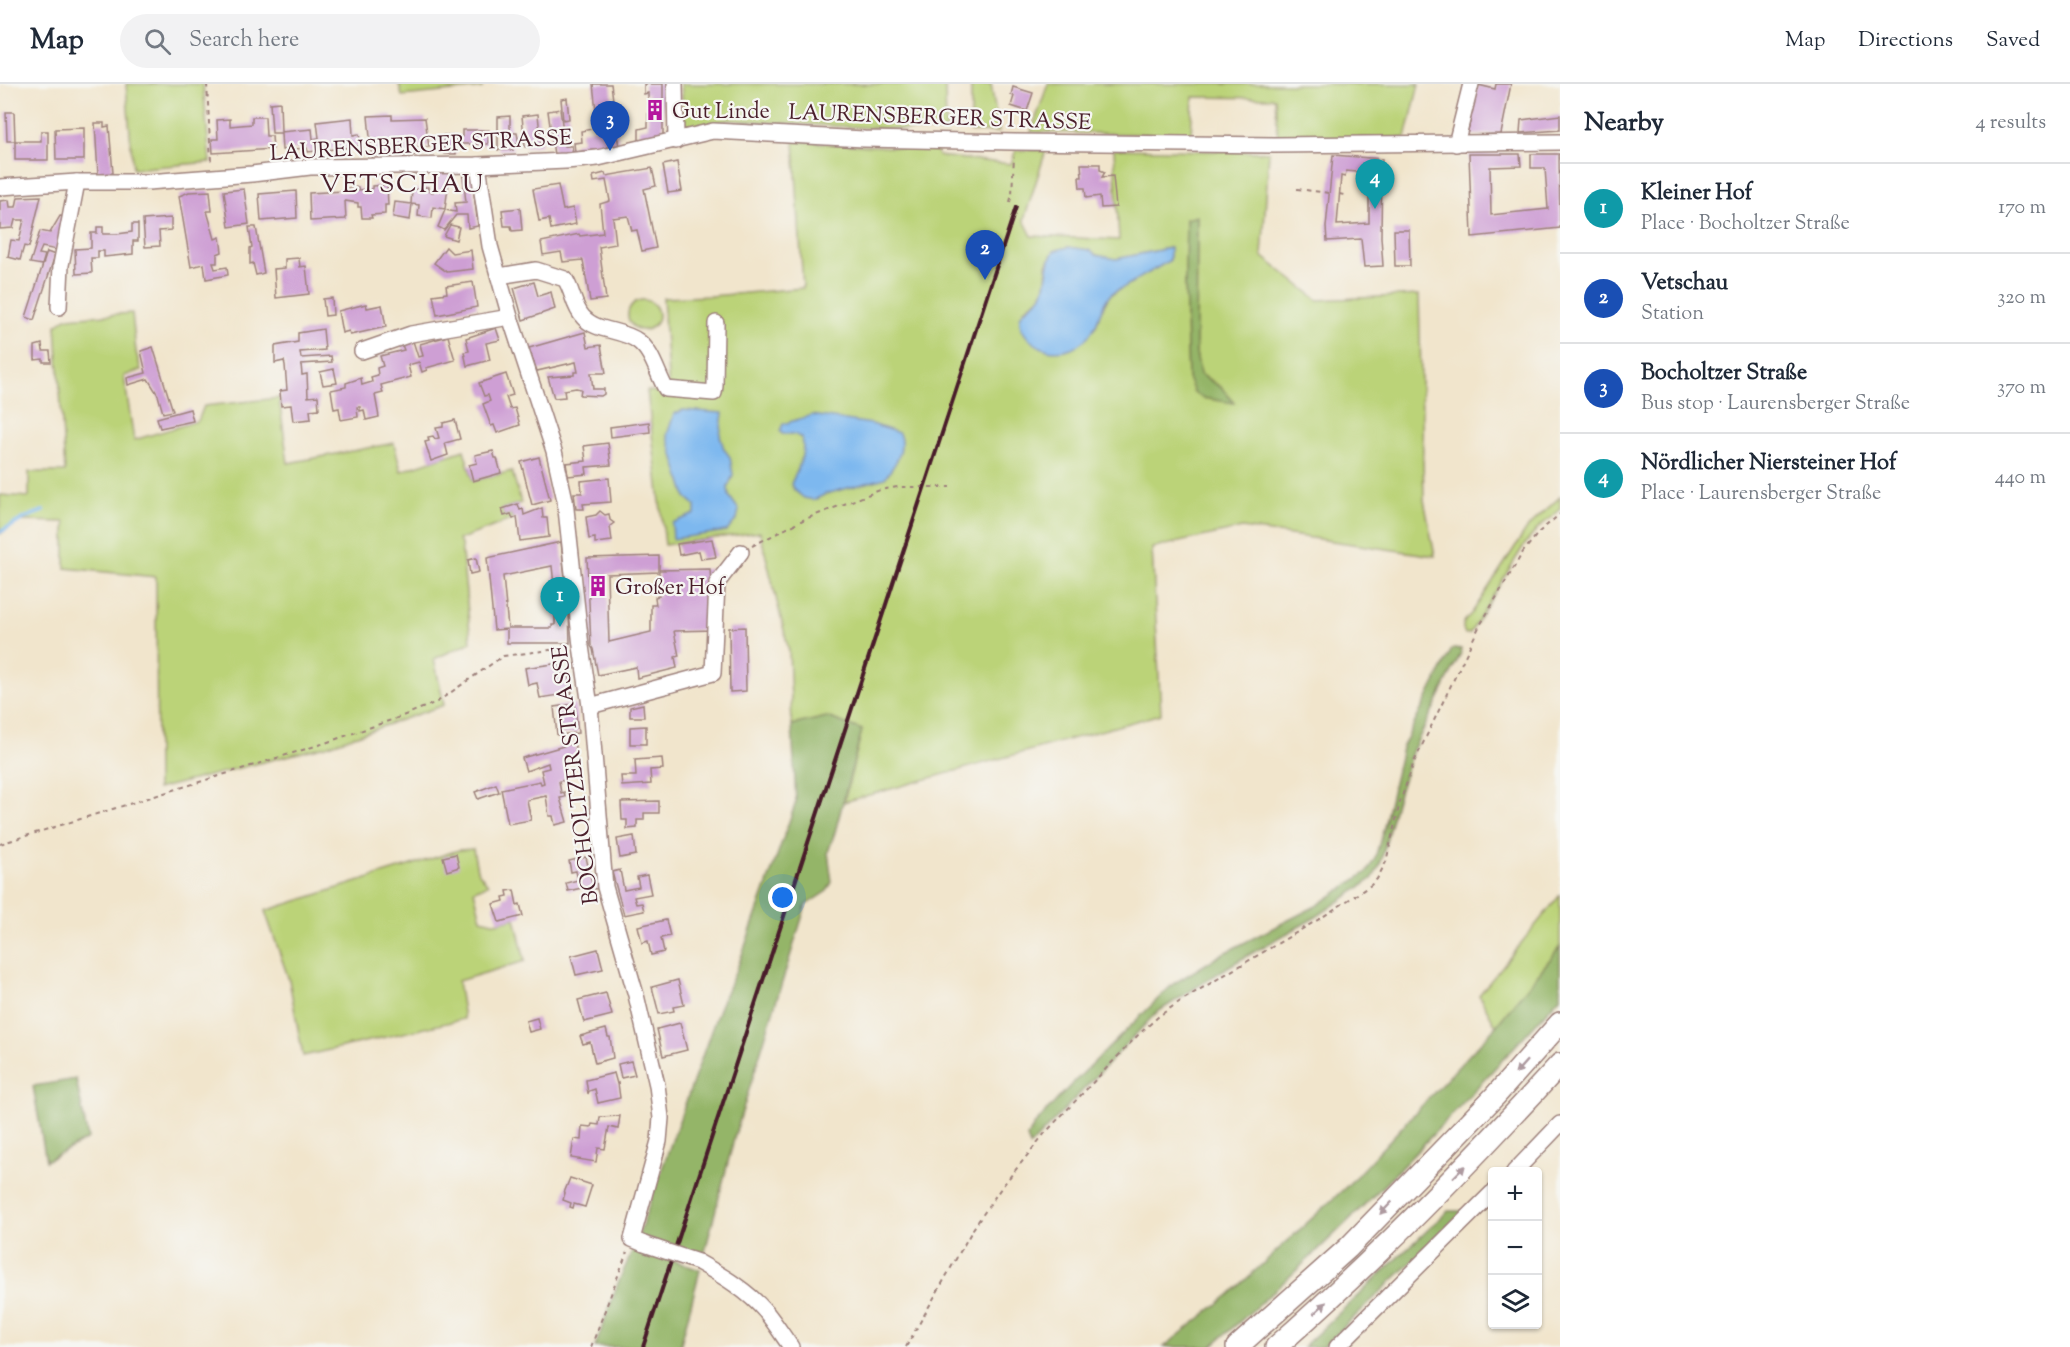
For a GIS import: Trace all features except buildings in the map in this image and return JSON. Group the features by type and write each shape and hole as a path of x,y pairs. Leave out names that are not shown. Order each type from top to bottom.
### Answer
{"highway":[{"path":"1237,1347 1348,1248 1495,1096 1560,1023"},
{"path":"1276,1347 1403,1228 1502,1128 1560,1064"}],"street":[{"path":"675,84 676,141"},
{"path":"1456,144 1471,84"},
{"name":"LAURENSBERGER STRASSE","path":"0,187 77,182 158,181 310,167 478,165 598,158 713,131 864,139 1014,142 1274,145 1560,142"},
{"name":"BOCHOLTZER STRASSE","path":"478,165 490,246 510,317 554,451 565,500 590,706 605,887 636,995 657,1085 662,1118 638,1241"},
{"path":"59,307 61,265 77,182"},
{"path":"499,276 536,270 565,279 584,318 592,324 629,336 646,349 666,389 714,393 716,323"},
{"path":"362,351 411,334 510,317"},
{"path":"590,706 713,673 717,583 741,552"},
{"path":"1519,1167 1560,1124"},
{"path":"1337,1347 1488,1197"},
{"path":"638,1241 698,1262 723,1276 766,1312 791,1347"}],"path":[{"path":"207,84 211,162"},
{"path":"1010,202 1014,142"},
{"path":"1297,189 1329,193"},
{"path":"1339,194 1344,195"},
{"path":"741,552 803,520 880,490 914,486 950,487"},
{"path":"906,1347 973,1229 1002,1188 1046,1133 1137,1036 1159,1016 1182,1000 1321,918 1377,879 1386,862 1414,762 1479,627 1523,552 1539,532 1560,514"},
{"path":"0,844 325,743 400,717 436,702 503,656 581,646"},
{"path":"591,1347 638,1241"}],"green space":[{"path":"126,84 203,84 210,162 133,169"},
{"path":"399,84 482,84 482,88 402,96"},
{"path":"681,84 945,84 946,132 729,120 685,128"},
{"path":"971,84 991,84 999,132 971,132"},
{"path":"1048,84 1419,84 1406,138 1278,139 1275,98 1193,97 1191,135 1031,132"},
{"path":"794,141 937,150 938,156 1011,164 1016,150 1046,150 1024,220 1032,236 1119,240 1114,149 1269,152 1262,256 1318,300 1419,295 1424,500 1435,556 1242,528 1152,548 1161,714 844,802 862,730 827,717 792,725 789,651 760,532 665,545 647,391 669,392 663,298 803,288","holes":["1197,217 1196,353 1200,374 1222,388 1188,378 1186,219","1068,247 1089,250 1096,255 1116,259 1169,248 1170,260 1110,295 1096,326 1024,309 1041,297 1046,282 1047,265 1054,251"]},
{"path":"1197,216 1196,353 1200,374 1222,388 1234,403 1202,398 1194,392 1188,378 1186,219"},
{"path":"643,300 653,305 658,315 653,325 643,330 633,325 628,315 633,305"},
{"path":"132,313 136,352 141,370 124,376 134,440 198,421 204,406 279,398 288,463 394,443 401,471 464,450 473,481 512,471 521,503 502,509 504,516 511,514 513,519 458,540 461,544 471,642 434,659 444,705 326,746 157,789 156,577 65,568 65,522 19,521 0,534 0,495 29,497 29,472 65,472 56,325 66,318"},
{"path":"1560,497 1560,510 1538,528 1523,547 1470,633 1465,634 1464,622 1528,527"},
{"path":"1454,648 1461,649 1461,653 1412,752 1380,865 1372,879 1316,917 1231,965 1156,1013 1030,1146 1027,1137 1035,1124 1173,984 1222,954 1316,906 1367,872 1375,858 1383,831 1402,748"},
{"path":"827,717 862,730 828,852 832,882 827,891 806,905 735,1135 702,1263 637,1239 796,802 792,725"},
{"path":"473,849 477,870 488,885 474,890 481,919 496,923 515,918 525,961 458,981 464,1019 303,1056 289,980 265,911 459,850"},
{"path":"1560,895 1560,947 1496,1026 1479,995"},
{"path":"1560,947 1560,997 1402,1167 1292,1275 1211,1347 1164,1347 1229,1295 1347,1186 1496,1026"},
{"path":"76,1079 88,1139 46,1161 33,1086"},
{"path":"1448,1211 1465,1211 1323,1347 1303,1347"},
{"path":"634,1247 700,1270 680,1347 595,1347 618,1283"}],"water":[{"path":"1068,247 1089,250 1096,255 1116,259 1170,248 1170,260 1110,295 1092,331 1083,342 1070,349 1048,350 1037,345 1028,337 1020,324 1020,318 1022,313 1042,295 1049,262 1054,251"},
{"path":"683,410 723,413 720,436 724,449 730,457 733,475 728,487 729,496 739,510 737,519 727,531 673,539 672,523 695,514 695,505 686,497 667,435 674,414"},
{"path":"812,415 872,424 899,433 901,445 896,463 885,478 826,494 814,500 804,498 794,490 791,484 802,456 802,438 794,434 782,434 780,431 783,424"}],"waterway":[{"path":"0,532 43,511"}],"railway":[{"path":"643,1347 1016,207"}],"place":[{"name":"Gut Linde","path":"655,110"},
{"name":"Bocholtzer Straße","path":"610,151"},
{"name":"Nördlicher Niersteiner Hof","path":"1375,209"},
{"name":"Vetschau","path":"985,280"},
{"name":"Großer Hof","path":"598,586"},
{"name":"Kleiner Hof","path":"560,627"}],"district":[{"name":"VETSCHAU","path":"402,183"}]}
